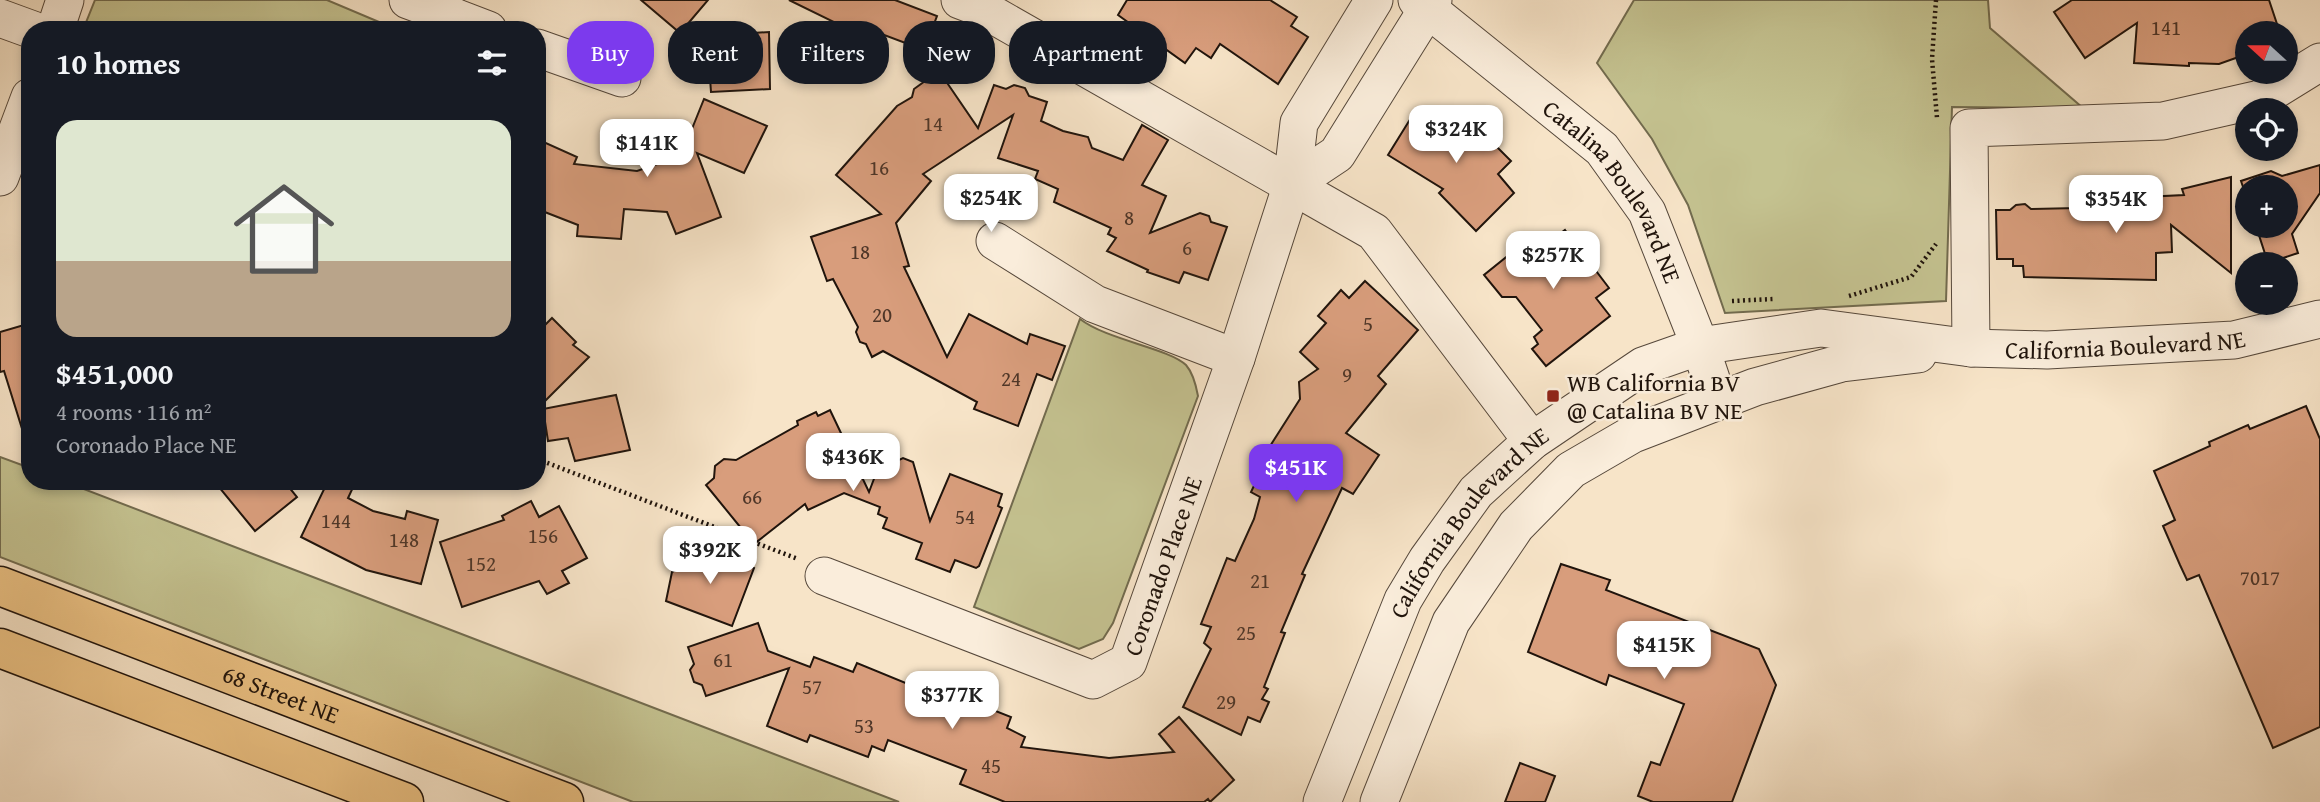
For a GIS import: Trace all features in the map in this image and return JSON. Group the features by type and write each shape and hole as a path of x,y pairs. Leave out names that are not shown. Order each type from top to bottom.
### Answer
{"main road":[{"name":"68 Street NE","path":"0,586 564,802"},
{"path":"0,648 404,802"}],"street":[{"path":"58,21 65,0"},
{"path":"408,0 448,21"},
{"path":"960,0 993,15 1374,232 1532,441"},
{"name":"Coronado Place NE","path":"824,576 1093,680 1128,662 1236,358 1292,184 1300,124 1374,0"},
{"path":"1292,184 1337,154 1426,2"},
{"name":"Catalina Boulevard NE","path":"1426,2 1602,149 1647,212 1700,346 1718,400"},
{"path":"0,18 21,26"},
{"path":"546,51 567,59"},
{"path":"1971,348 1969,128 2164,121 2260,99 2320,62"},
{"path":"0,177 21,121"},
{"path":"995,240 1094,304 1236,358"},
{"name":"California Boulevard NE","path":"1322,802 1403,600 1427,560 1476,492 1532,441 1643,366 1700,346 1821,328 1971,348 2047,350 2234,340 2320,319"},
{"name":"California Boulevard NE","path":"1379,802 1451,622 1516,526 1571,470 1633,434 1718,400 1842,363 1971,348"}],"path":[{"path":"1936,0 1932,59 1937,125"},
{"path":"1842,296 1856,296 1911,277 1941,238"},
{"path":"1732,301 1787,299"},
{"path":"546,462 797,559 824,576"}],"shaded area":[{"path":"95,0 327,0 377,21 87,21"},
{"path":"1634,0 1988,0 1990,28 2083,108 1952,107 1946,301 1725,313 1688,205 1652,139 1597,63"},
{"path":"1080,319 1105,333 1177,359 1191,372 1198,396 1113,623 1103,639 1079,649 974,607"},
{"path":"0,457 21,465 21,490 86,490 899,802 633,802 0,557"}],"building":[{"path":"641,0 708,0 690,21 668,23"},
{"path":"789,0 895,0 937,16 935,21 903,21 903,42 889,37 889,21 832,21"},
{"path":"1127,0 1270,0 1297,17 1291,26 1308,37 1278,84 1220,44 1211,58 1196,48 1185,63 1167,50 1167,21 1126,21 1118,15"},
{"path":"2072,0 2269,0 2276,21 2235,21 2235,58 2219,64 2189,63 2189,66 2134,63 2137,23 2085,58 2054,12"},
{"path":"763,32 769,32 770,89 711,92 710,84 763,84"},
{"path":"921,84 948,84 978,128 994,85 1006,89 1014,85 1025,88 1029,96 1047,102 1041,121 1063,131 1088,137 1092,148 1123,160 1142,125 1168,140 1142,185 1166,196 1150,233 1200,213 1209,216 1211,222 1227,227 1208,280 1184,272 1179,283 1147,272 1148,270 1107,251 1116,238 1108,234 1111,228 1054,202 1058,189 1035,179 1038,171 998,158 1013,115 923,174 931,181 896,223 909,266 904,267 947,357 969,314 1027,344 1030,334 1065,346 1052,380 1037,374 1018,426 974,409 977,402 883,351 872,357 866,344 860,342 856,332 858,327 833,279 827,281 811,237 881,214 836,175 897,106 912,97 914,89"},
{"path":"704,99 767,126 744,173 697,153 721,217 676,234 667,212 624,209 621,239 577,236 578,225 546,213 546,143 577,157 574,164 637,171 681,156"},
{"path":"1447,111 1485,135 1511,161 1498,174 1514,193 1476,231 1439,193 1443,189 1388,155 1414,113 1429,122 1433,116 1441,121"},
{"path":"2320,165 2320,193 2298,225 2298,175 2285,175"},
{"path":"2271,171 2280,175 2259,175"},
{"path":"2231,177 2231,273 2171,225 2172,252 2156,253 2156,280 2024,277 2023,266 2013,266 2013,259 1997,259 1996,210 2010,210 2016,205 2025,204 2031,209 2124,207 2124,198 2184,195 2182,189"},
{"path":"1565,230 1609,288 1596,298 1610,316 1546,366 1532,349 1538,344 1534,337 1542,330 1516,297 1502,297 1484,275 1536,233 1545,245"},
{"path":"2260,238 2293,238 2298,252 2264,252"},
{"path":"1365,281 1418,330 1378,376 1386,384 1346,433 1379,455 1353,494 1342,488 1302,574 1305,575 1281,632 1285,633 1264,687 1268,689 1262,699 1269,702 1260,722 1248,717 1241,735 1183,707 1211,649 1204,643 1211,627 1201,624 1227,558 1235,561 1254,519 1260,497 1251,492 1268,456 1265,454 1300,399 1299,382 1318,369 1300,352 1326,323 1318,316 1341,290 1349,298"},
{"path":"552,318 576,342 573,345 589,357 546,400 546,324"},
{"path":"21,326 21,425 4,371 0,372 0,332"},
{"path":"616,395 630,450 575,461 568,438 548,441 546,408"},
{"path":"2306,406 2320,439 2320,727 2273,748 2199,575 2187,580 2163,526 2175,520 2154,471 2210,446 2209,442 2248,425 2250,429"},
{"path":"830,410 869,492 883,455 897,461 903,458 913,462 930,521 950,474 1002,494 998,506 1002,508 979,566 976,568 955,560 950,572 916,559 922,543 883,528 887,518 878,514 880,507 844,493 808,510 805,504 754,544 706,485 714,478 715,466 724,459 736,460 798,425 797,421 816,412 818,416"},
{"path":"221,490 291,490 297,497 255,531"},
{"path":"324,490 352,490 348,498 373,511 405,519 407,511 438,520 421,584 366,570 301,537"},
{"path":"531,501 539,517 559,506 587,558 562,571 569,583 547,594 539,581 462,607 440,542 504,520 502,516"},
{"path":"688,551 708,559 710,554 720,557 721,554 754,568 732,626 666,601 672,572 678,569"},
{"path":"1561,564 1610,580 1606,590 1759,649 1776,685 1732,802 1653,802 1638,796 1651,762 1660,765 1684,704 1609,675 1606,685 1528,652"},
{"path":"758,623 768,651 810,667 814,657 853,672 857,663 942,698 945,691 1011,717 1007,728 1025,737 1021,747 1109,758 1174,752 1159,734 1179,717 1234,780 1210,802 1208,799 1204,802 1005,802 960,784 966,770 888,740 884,751 872,746 868,757 810,735 807,742 767,726 789,668 706,696 702,685 694,682 690,670 694,664 688,647"},
{"path":"1520,763 1555,776 1545,802 1505,802"}],"place":[{"name":"WB California BV @ Catalina BV NE","path":"1553,396"}]}
